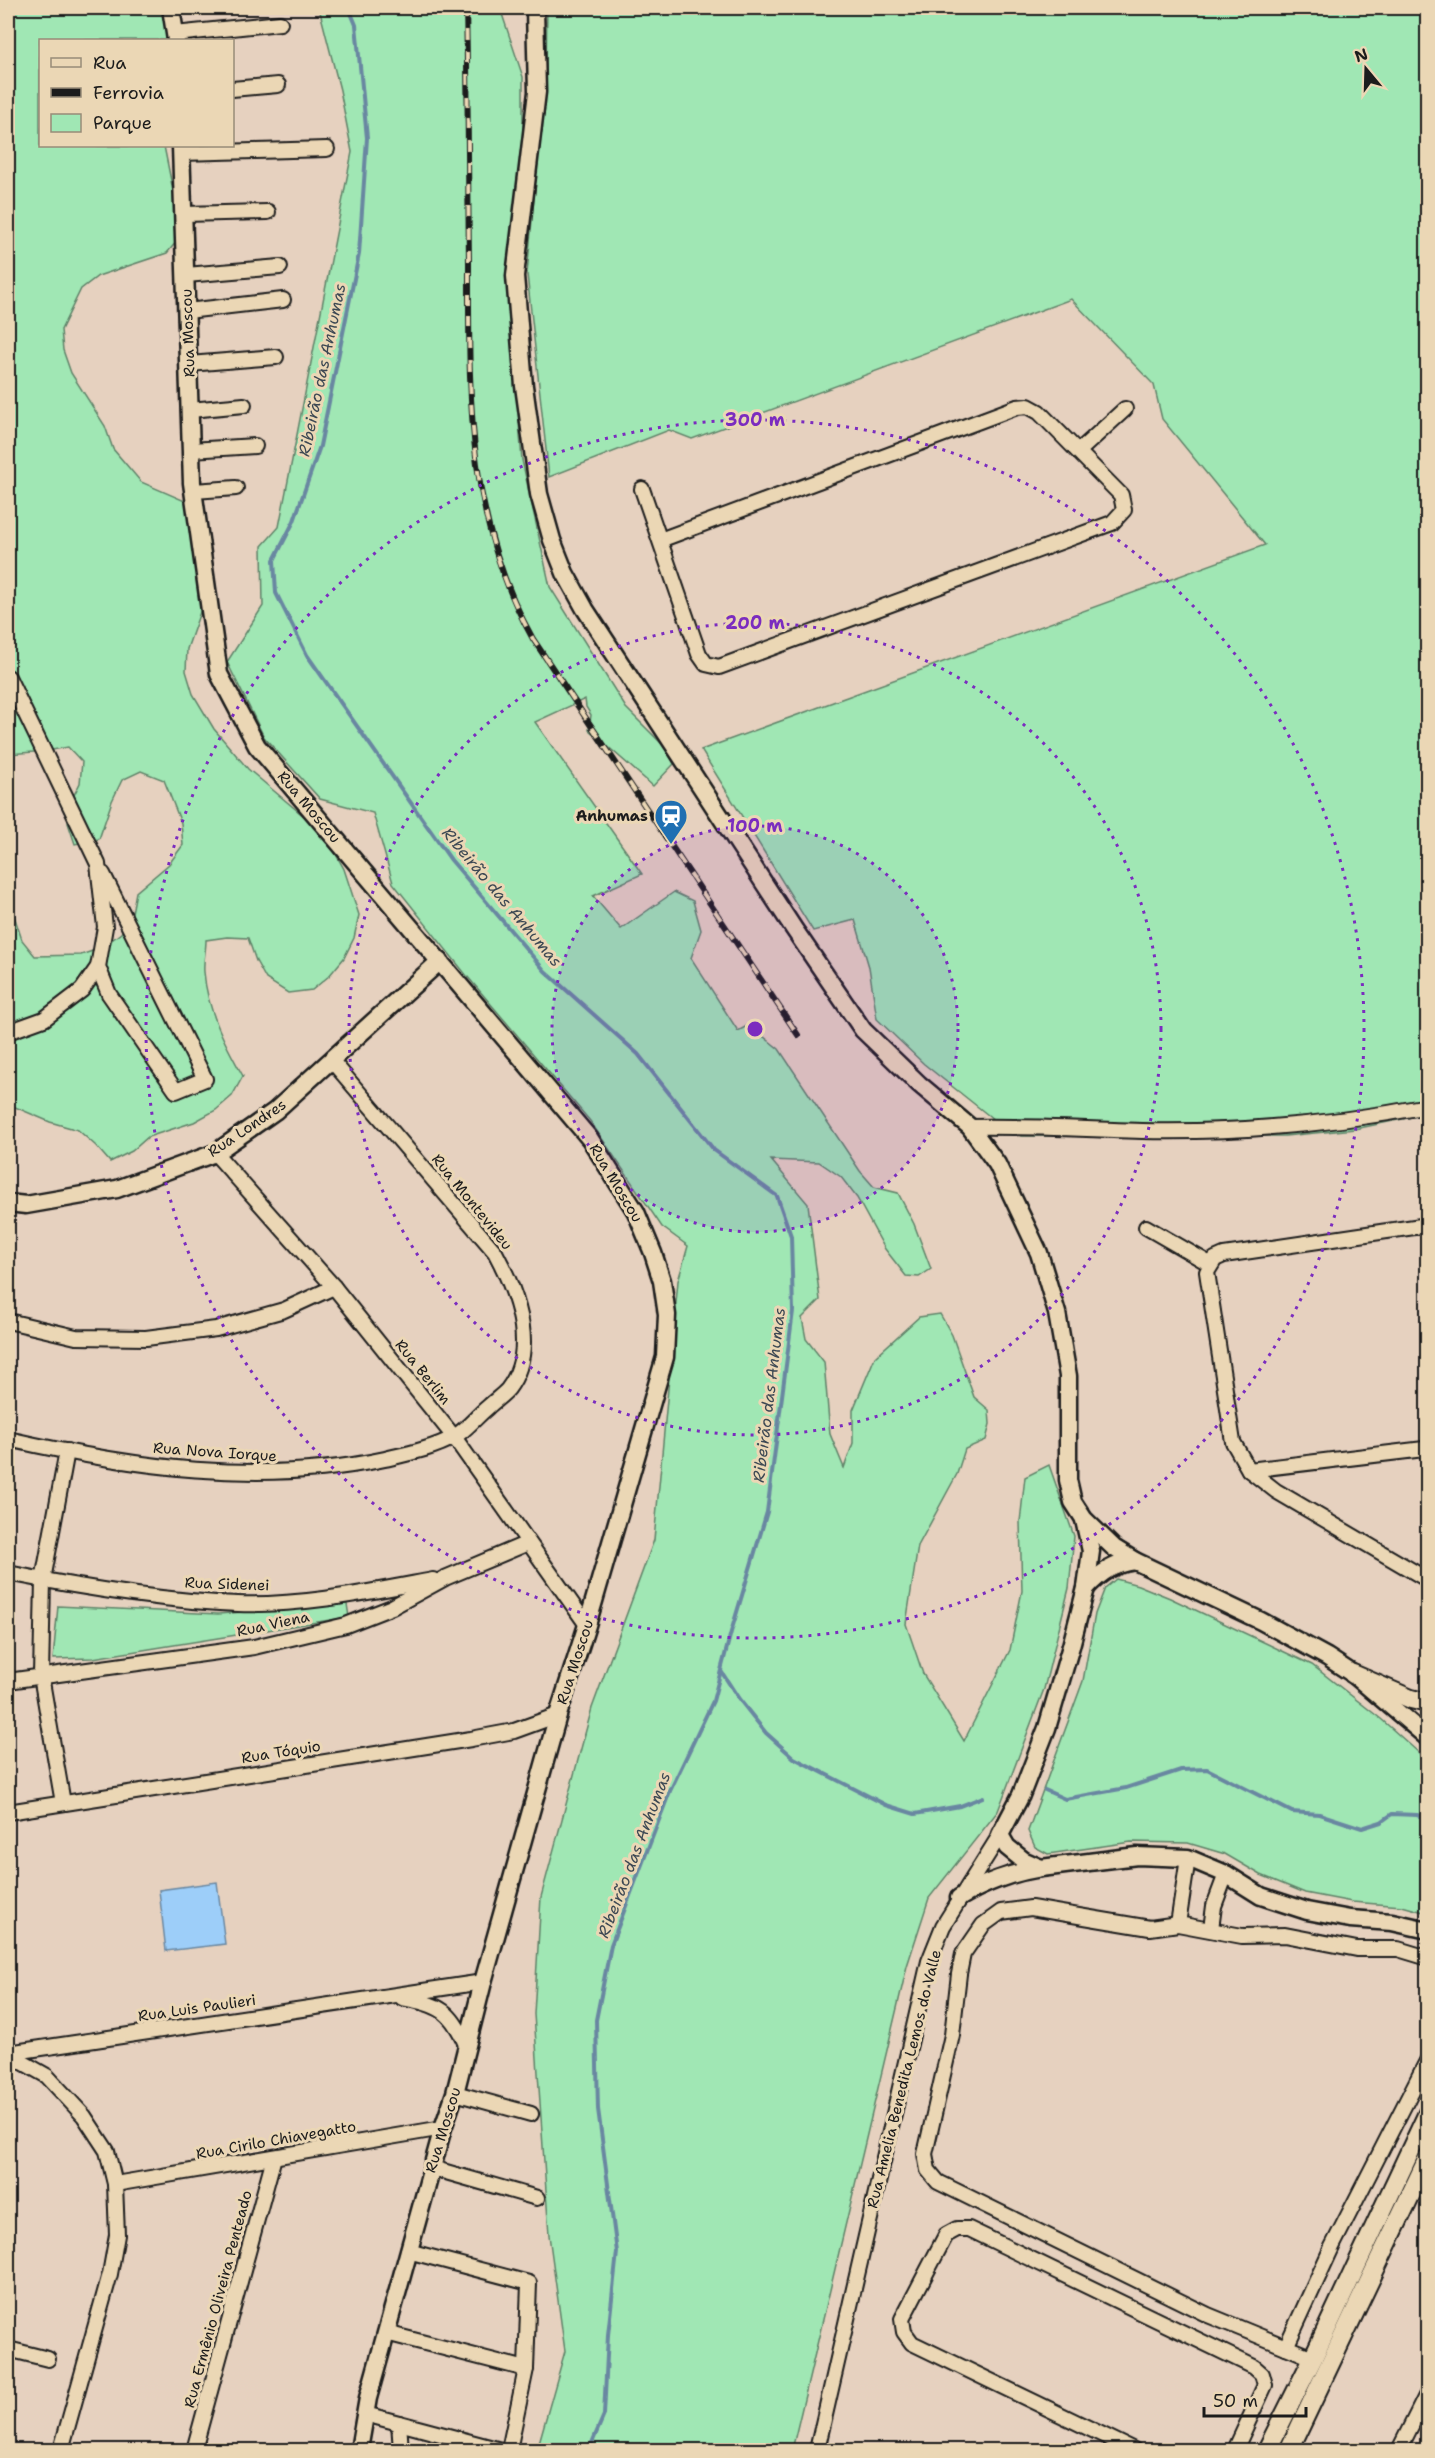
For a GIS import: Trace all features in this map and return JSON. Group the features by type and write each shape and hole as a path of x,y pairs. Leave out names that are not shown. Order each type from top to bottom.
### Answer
{"main road":[{"path":"1353,1674 1411,1700 1428,1703"},
{"path":"1267,2451 1428,2113"},
{"path":"1289,2451 1428,2158"}],"street":[{"path":"171,8 175,37 280,23"},
{"path":"535,8 537,92 515,276 524,386 539,494 565,573 585,609 863,1030 919,1084 970,1127 1002,1174 1040,1253 1054,1303 1068,1376 1068,1480 1073,1502 1084,1519 1114,1548 1136,1561 1261,1621 1353,1674 1428,1738"},
{"path":"234,89 278,85"},
{"path":"181,149 327,148"},
{"name":"Rua Moscou","path":"181,149 194,491 219,674 257,746 590,1139 636,1212 662,1281 666,1315 665,1356 587,1625 558,1715 483,1982 455,2093 443,2128 386,2333 365,2414 359,2451"},
{"path":"184,214 268,212"},
{"path":"186,275 280,267"},
{"path":"188,311 283,300"},
{"path":"189,364 276,357"},
{"path":"190,410 244,405"},
{"path":"642,489 699,654 706,664 719,667 1112,523 1124,510 1121,495 1039,412 1028,406 1017,407 660,540"},
{"path":"1079,451 1125,409"},
{"path":"192,450 255,446"},
{"path":"194,491 236,489"},
{"path":"8,677 205,1079 176,1091 109,994 98,968"},
{"path":"8,1032 44,1019 82,990 98,968 105,927 98,864"},
{"name":"Rua Londres","path":"8,1203 26,1205 117,1189 215,1153 275,1111 440,961"},
{"name":"Rua Montevideu","path":"332,1061 495,1252 510,1279 520,1307 521,1353 508,1389 454,1437"},
{"path":"970,1127 1052,1126 1144,1131 1250,1129 1359,1119 1428,1106"},
{"name":"Rua Berlim","path":"215,1153 334,1287 454,1437 587,1625"},
{"path":"1428,1225 1224,1255 1210,1264 1208,1281 1233,1442 1249,1470 1276,1491 1428,1580"},
{"path":"1146,1227 1210,1264"},
{"path":"8,1321 75,1337 146,1338 216,1329 284,1310 334,1287"},
{"name":"Rua Nova Iorque","path":"8,1439 172,1468 274,1473 354,1466 410,1453 454,1437"},
{"path":"1249,1470 1424,1449"},
{"path":"63,1803 41,1676 43,1580 67,1451"},
{"name":"Rua Amelia Benedita Lemos do Valle","path":"817,2451 929,1961 943,1926 1000,1835 1021,1795 1047,1728 1086,1588 1091,1551 1084,1519"},
{"name":"Rua Viena","path":"8,1681 254,1647 346,1625 392,1607 445,1578 528,1543"},
{"path":"1086,1588 1101,1572 1121,1563 1136,1561"},
{"name":"Rua Sidenei","path":"8,1573 154,1597 240,1604 332,1599 445,1578"},
{"path":"386,1589 392,1607"},
{"path":"355,1595 362,1618"},
{"name":"Rua Tóquio","path":"8,1812 471,1739 514,1731 558,1715"},
{"path":"1000,1835 1007,1846 1023,1860 1041,1868"},
{"path":"959,1898 993,1880 1016,1872 1137,1856 1188,1858 1226,1874 1261,1896 1306,1911 1350,1919 1392,1922 1428,1930"},
{"path":"1178,1924 1188,1858"},
{"path":"1211,1929 1214,1906 1226,1874"},
{"path":"1313,2358 1208,2315 938,2182 928,2170 925,2154 952,2035 963,1954 983,1925 1001,1912 1031,1908 1150,1928 1178,1924 1242,1936 1285,1935 1357,1949 1398,1949 1428,1958"},
{"name":"Rua Luis Paulieri","path":"8,2053 483,1982"},
{"name":"Rua Luis Paulieri","path":"391,1996 424,2002 447,2014 458,2026 467,2047"},
{"path":"8,2053 47,2076 84,2116 107,2151 115,2184 117,2235 110,2274 61,2451"},
{"path":"1286,2347 1332,2247 1428,2058"},
{"path":"455,2093 531,2114"},
{"name":"Rua Cirilo Chiavegatto","path":"115,2184 443,2128"},
{"name":"Rua Ermênio Oliveira Penteado","path":"194,2451 274,2157"},
{"path":"432,2168 537,2198"},
{"path":"1134,2451 912,2343 904,2332 902,2319 946,2235 957,2229 969,2229 1254,2367 1262,2374 1265,2385 1235,2451"},
{"path":"408,2251 529,2283 526,2368 510,2451"},
{"path":"386,2333 526,2368"},
{"path":"8,2349 48,2359"},
{"path":"1399,2451 1428,2392"},
{"path":"365,2414 501,2451"},
{"path":"399,2423 401,2451"}],"green space":[{"path":"8,8 169,8 169,39 39,39 39,147 164,147 182,235 167,253 98,276 81,289 61,330 63,350 71,373 105,426 113,449 141,482 185,501 199,518 207,592 187,649 186,671 193,694 214,729 248,769 306,818 334,851 344,869 359,915 354,938 344,958 329,976 312,990 288,993 266,979 256,961 248,938 227,937 206,940 204,968 209,1000 224,1039 243,1076 232,1096 216,1110 194,1122 148,1137 132,1151 110,1162 78,1130 50,1122 8,1104 8,897 22,940 35,956 81,955 101,948 121,933 132,913 136,892 169,864 183,845 181,823 164,780 141,771 122,780 99,839 75,844 68,823 70,803 80,783 82,762 68,747 8,754"},
{"path":"319,8 500,8 523,77 523,137 507,272 522,460 550,587 626,708 664,746 674,764 653,786 589,730 591,715 586,707 585,699 535,722 642,874 593,896 621,929 674,892 693,901 701,930 691,958 738,1031 749,1025 779,1049 860,1171 874,1187 898,1193 914,1224 931,1269 919,1277 906,1276 885,1249 857,1198 841,1177 819,1162 771,1160 808,1204 820,1300 802,1318 806,1339 824,1362 830,1434 844,1468 853,1443 853,1410 875,1357 919,1317 940,1314 952,1335 974,1397 989,1410 990,1424 986,1440 965,1449 957,1474 918,1546 906,1624 923,1674 964,1741 1010,1650 1022,1591 1020,1522 1025,1477 1049,1465 1074,1536 1069,1588 1044,1689 998,1811 929,1898 907,1966 792,2450 537,2450 565,2351 549,2235 534,2014 541,1897 592,1708 654,1540 678,1281 688,1246 662,1227 590,1121 467,976 393,883 373,813 320,799 264,737 227,662 263,606 262,546 279,527 352,152 340,90"},
{"path":"547,8 1427,8 1427,1114 1355,1129 1285,1136 1021,1136 993,1119 924,1064 877,1019 869,967 855,920 813,931 701,750 1265,545 1162,419 1154,385 1071,299 692,439 669,430 549,477 527,274 546,69"},
{"path":"1116,1579 1170,1598 1312,1665 1381,1719 1427,1760 1427,1913 1402,1906 1352,1902 1305,1893 1261,1875 1225,1854 1188,1843 1131,1842 1048,1854 1035,1847 1028,1831 1083,1681 1095,1614 1105,1588"},
{"path":"347,1604 349,1617 93,1658 53,1659 58,1606 218,1614"}],"water":[{"path":"217,1882 225,1944 166,1951 159,1890"}],"waterway":[{"name":"Ribeirão das Anhumas","path":"349,8 356,25 367,138 359,254 320,446 294,521 274,560 276,593 307,655 451,860 545,971 638,1054 714,1150 777,1196 791,1236 793,1311 767,1512 713,1701 670,1791 611,1945 596,2020 598,2109 617,2252 608,2335 604,2415 589,2450"},
{"path":"721,1671 739,1699 766,1733 794,1758 886,1805 915,1814 960,1806 983,1797"},
{"path":"1045,1790 1065,1799 1126,1788 1181,1770 1207,1769 1292,1812 1319,1814 1362,1828 1381,1822 1392,1814 1417,1815 1428,1819"}],"railway":[{"path":"466,8 472,409 483,502 495,548 511,594 533,639 798,1035"}],"place":[{"name":"Anhumas","path":"671,845"}]}
